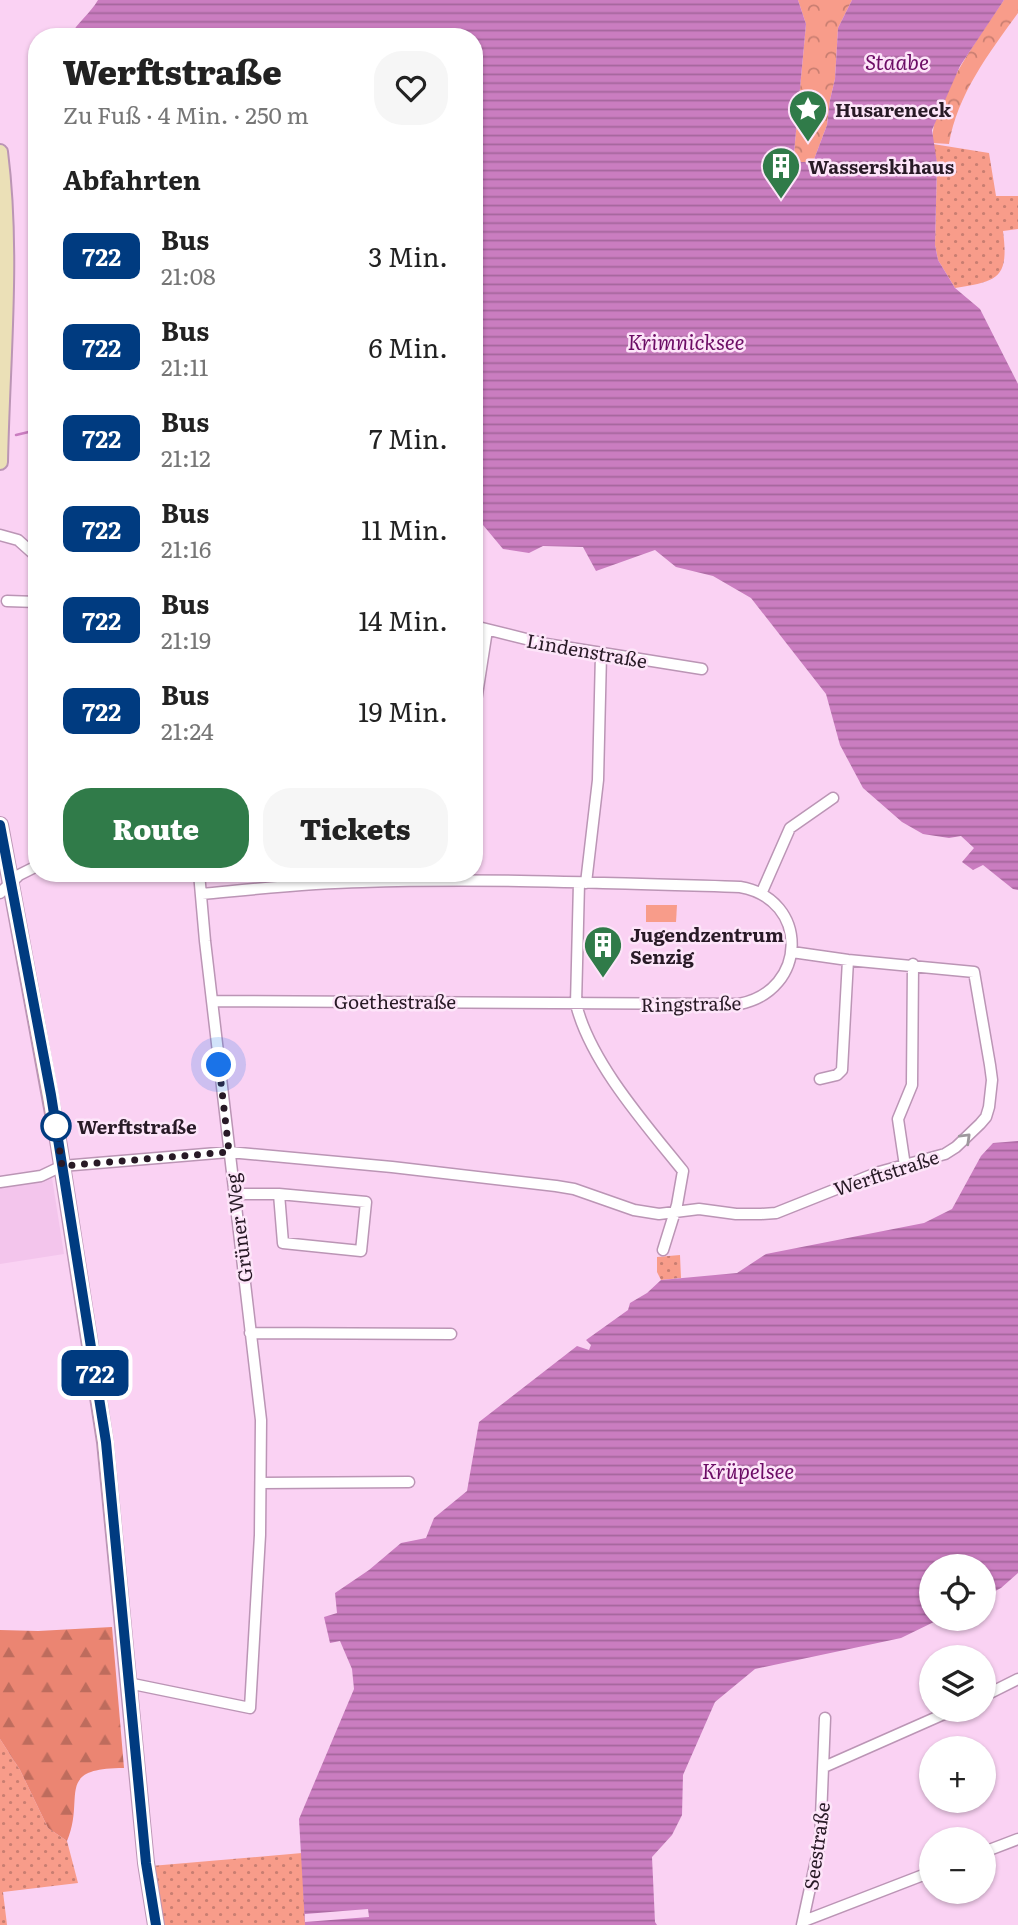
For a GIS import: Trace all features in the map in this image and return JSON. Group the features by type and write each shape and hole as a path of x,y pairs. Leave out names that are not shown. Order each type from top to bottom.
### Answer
{"main road":[{"path":"0,152 7,242 0,462"},
{"path":"0,825 62,1166 106,1442 146,1863 156,1925"}],"street":[{"path":"0,535 18,540 28,549"},
{"path":"7,601 28,602"},
{"name":"Lindenstraße","path":"483,629 601,654 702,669"},
{"path":"483,656 487,630"},
{"path":"601,654 597,780 582,883 576,1004 580,1021 594,1052 683,1171 677,1205 663,1250"},
{"path":"761,894 790,828 833,798"},
{"path":"0,893 19,875 28,870"},
{"path":"483,881 740,887 761,894 777,906 785,917 792,937 792,952 848,960 913,964 912,1085 898,1119 905,1166"},
{"name":"Grüner Weg","path":"128,1683 250,1707 261,1483 261,1420 200,882"},
{"path":"202,894 325,882"},
{"name":"Ringstraße","path":"576,1004 748,1002 775,986 784,974 792,952"},
{"path":"820,1079 837,1075 842,1070 848,960"},
{"name":"Werftstraße","path":"0,1182 41,1176 62,1166 229,1152 574,1189 641,1211 659,1214 699,1209 744,1215 776,1213 861,1178 945,1154 956,1147 986,1117 992,1080 974,972 913,964"},
{"name":"Goethestraße","path":"213,1001 576,1004"},
{"path":"236,1194 279,1194 366,1202 361,1251 283,1243 279,1194"},
{"path":"250,1333 452,1334"},
{"path":"261,1483 409,1482"},
{"path":"996,1690 1018,1679"},
{"name":"Seestraße","path":"803,1923 820,1842 825,1718"},
{"path":"824,1767 926,1722"},
{"path":"996,1847 1018,1839"},
{"path":"803,1923 919,1877"}],"shaded area":[{"path":"52,1178 64,1254 0,1264 0,1185"}],"green space":[{"path":"798,0 852,0 838,28 835,79 827,125 813,162 801,162 794,153 806,24"},
{"path":"1004,0 1018,0 1018,13 967,92 959,108 949,144 933,143 939,110 948,90 971,49"},
{"path":"933,144 989,153 996,196 1018,196 1018,229 1003,231 1002,268 998,274 982,283 955,288 938,260 935,245 937,163"},
{"path":"646,905 677,905 676,922 646,922"},
{"path":"680,1255 681,1278 661,1280 657,1272 657,1257"},
{"path":"112,1627 124,1768 102,1769 88,1773 80,1779 67,1841 48,1828 20,1770 0,1739 0,1630"},
{"path":"0,1739 20,1770 48,1828 67,1841 78,1883 3,1892 7,1925 0,1925"},
{"path":"302,1853 305,1925 162,1925 151,1866"}],"water":[{"name":"Krimnicksee","path":"98,0 798,0 806,24 794,153 801,162 813,162 827,125 835,79 838,28 852,0 1004,0 960,66 932,130 937,163 935,245 938,260 955,288 980,309 1018,384 1018,890 983,865 973,870 962,862 974,848 961,836 949,838 923,834 902,822 863,788 840,745 826,694 751,598 713,576 676,567 655,550 596,571 583,547 543,546 529,553 503,549 483,525 483,28 75,28"},
{"name":"Krüpelsee","path":"1018,1141 1018,1573 996,1591 996,1554 919,1554 919,1629 901,1638 755,1669 715,1702 683,1775 682,1815 672,1835 652,1857 657,1925 305,1925 299,1819 354,1689 352,1669 340,1641 330,1643 324,1617 337,1613 335,1593 369,1570 401,1543 426,1538 434,1518 467,1491 479,1422 577,1346 589,1350 591,1345 586,1340 628,1310 630,1303 661,1280 737,1273 766,1254 924,1223 952,1209 981,1156 993,1143"}],"pier":[{"path":"368,1909 369,1917 305,1922 305,1914"}],"waterway":[{"path":"16,435 28,432"}],"bus line":[{"name":"722","path":"0,825 51,1095 106,1442 146,1863 156,1925"}],"place":[{"name":"Husareneck","path":"808,143"},
{"name":"Wasserskihaus","path":"781,200"},
{"name":"Jugendzentrum Senzig","path":"603,979"},
{"name":"Werftstraße","path":"56,1126"}],"route":[{"path":"56,1126 62,1166 229,1152 219,1065"}],"water label":[{"name":"Staabe","path":"897,60"}]}
